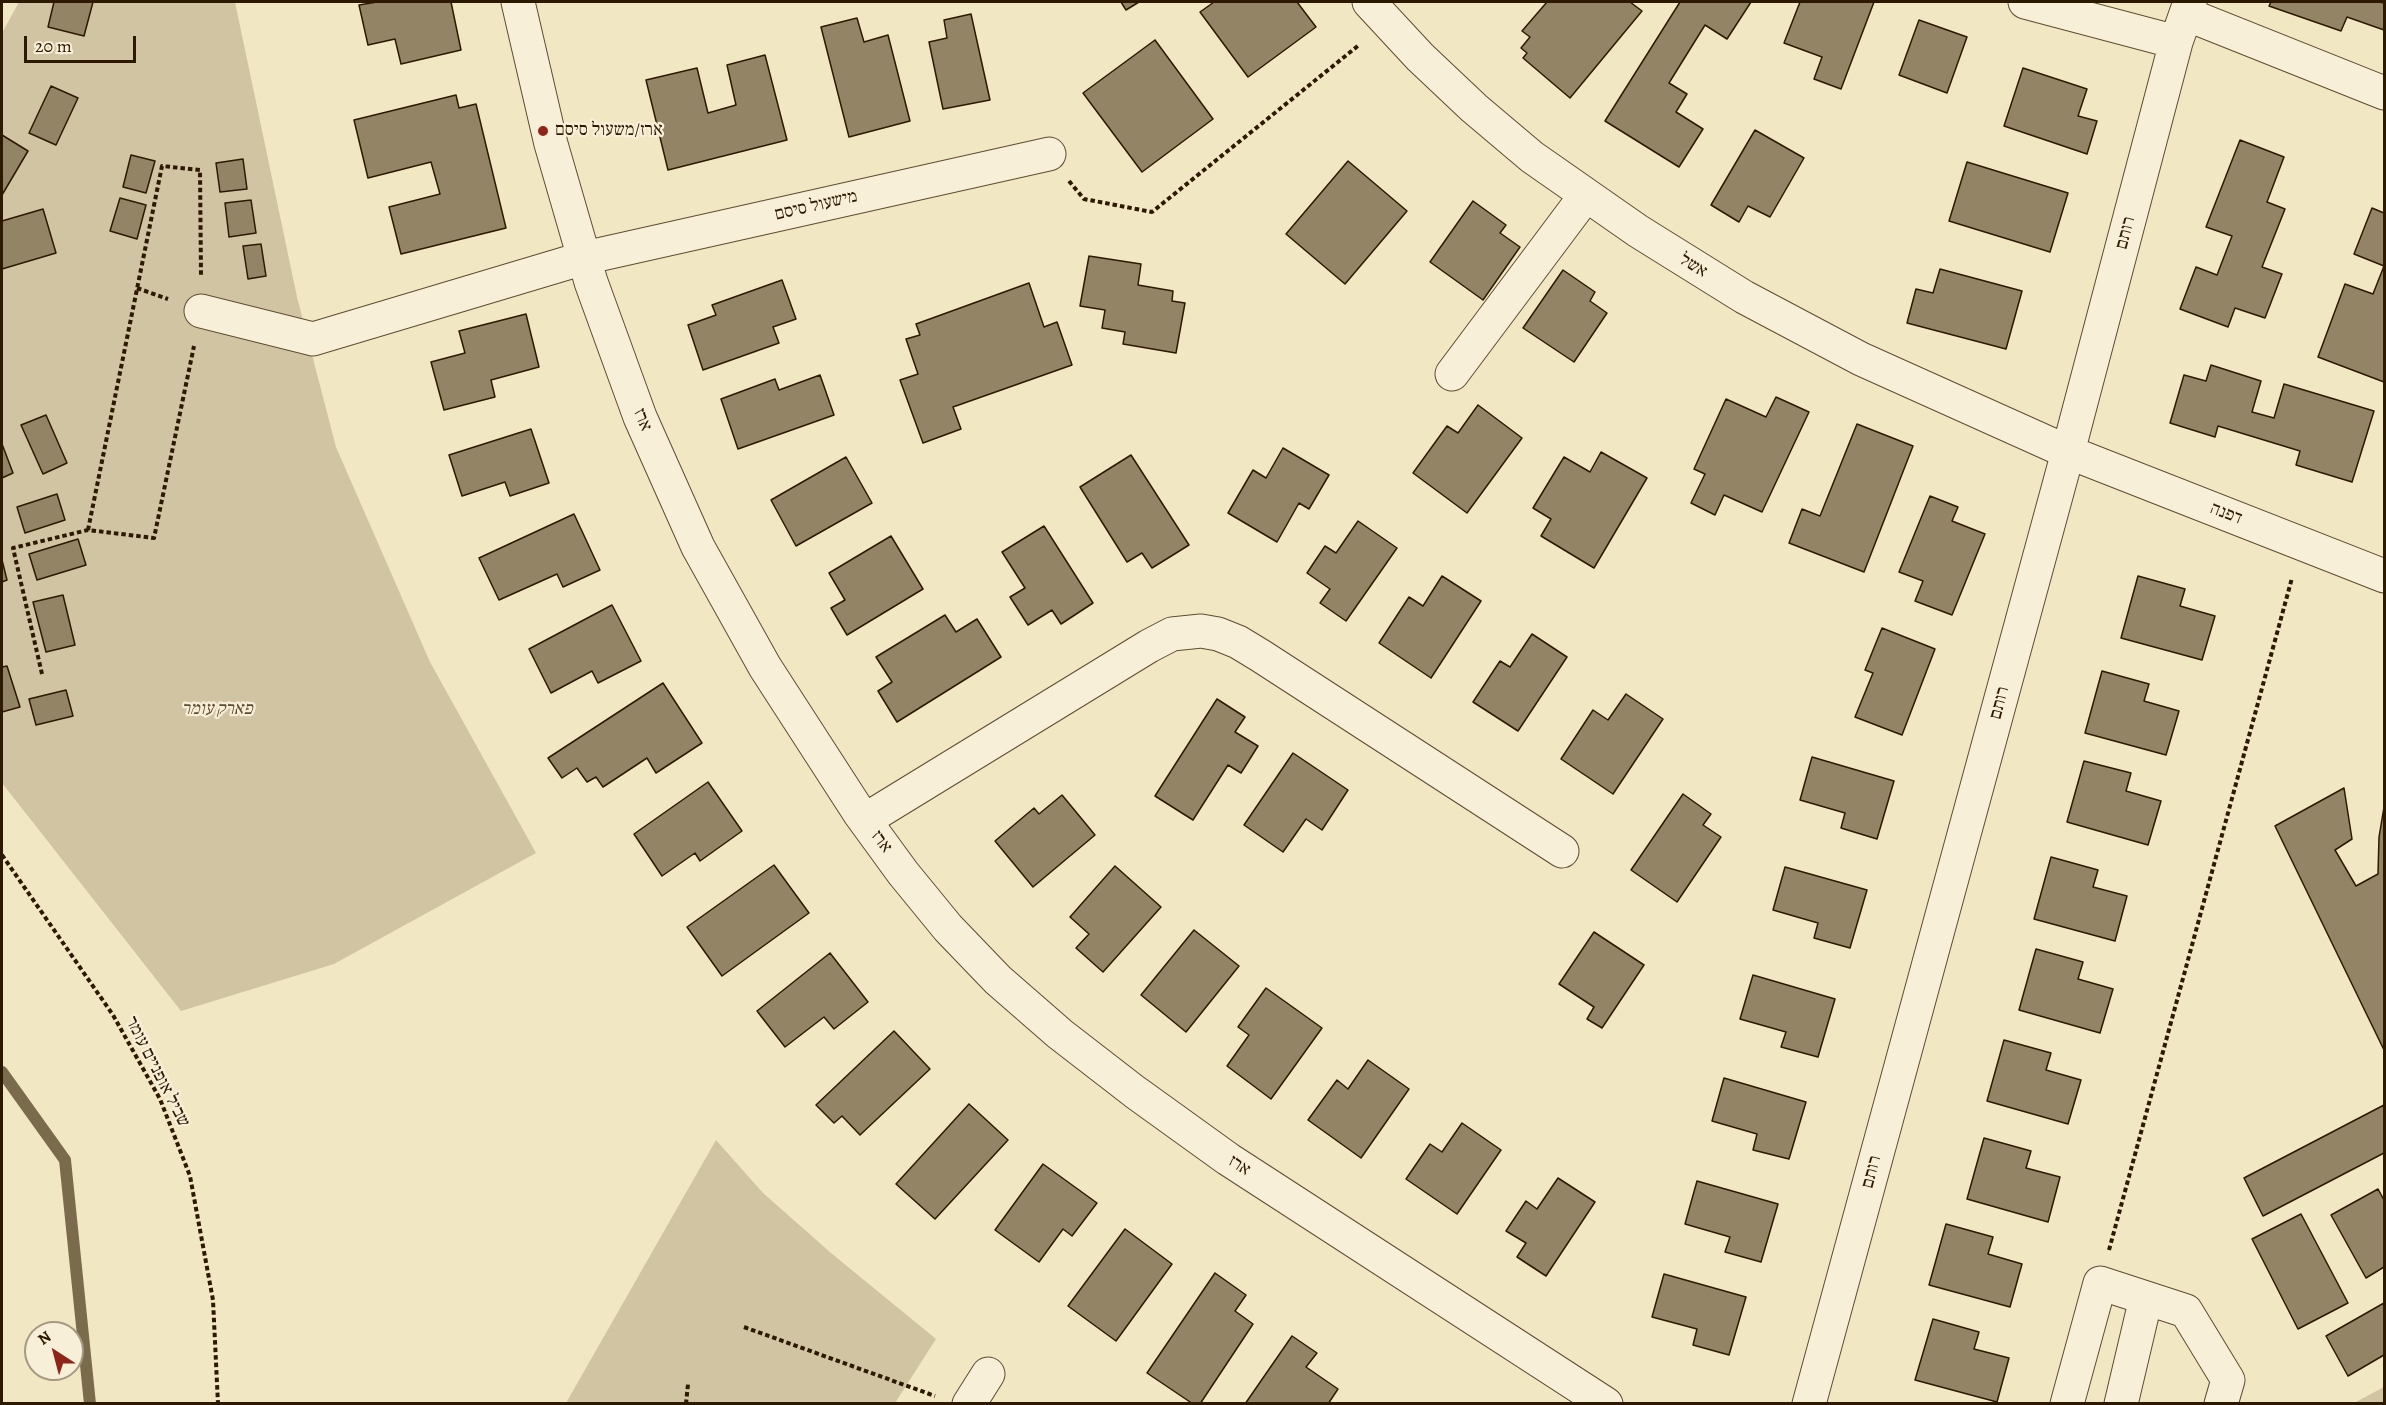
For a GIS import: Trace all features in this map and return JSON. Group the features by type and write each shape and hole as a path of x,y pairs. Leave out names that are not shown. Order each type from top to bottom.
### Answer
{"street":[{"name":"ארז","path":"518,2 551,144 584,258 640,417 698,547 765,667 865,820 903,873 948,928 998,980 1069,1041 1135,1092 1228,1159 1606,1404"},
{"path":"2025,2 2184,19 2385,93"},
{"name":"אשל","path":"1378,12 1420,57 1474,108 1532,157 1690,265 1800,328 1928,390 2068,452"},
{"name":"רותם","path":"1809,1404 2184,19"},
{"name":"מישעול סיסם","path":"201,311 313,339 584,258 1048,154"},
{"path":"1452,374 1586,195"},
{"name":"דפנה","path":"2068,452 2302,543 2383,570"},
{"path":"865,820 1149,646 1172,634 1201,631 1228,638 1261,656 1562,850"},
{"path":"2067,1404 2100,1283 2186,1311 2228,1380 2221,1404"},
{"path":"2121,1404 2146,1298"},
{"path":"956,1402 988,1374"}],"path":[{"path":"1048,154 1084,199 1152,212 1378,12"},
{"path":"42,674 12,548 88,531 154,538 201,311 200,170 162,166 88,531"},
{"path":"2100,1283 2302,543"},
{"name":"שביל אופניים עומר","path":"2,855 113,1015 160,1099 190,1176 213,1300 218,1404"},
{"path":"744,1327 956,1402"},
{"path":"686,1404 688,1384"}],"green space":[{"name":"פארק עומר","path":"19,2 235,2 297,297 336,447 430,662 536,853 334,964 181,1011 2,783 2,33"},
{"path":"716,1140 763,1193 831,1253 936,1339 895,1403 566,1403"},
{"path":"2384,1387 2384,1403 2354,1403"}],"building":[{"path":"54,2 93,2 84,36 48,27"},
{"path":"377,2 451,2 461,50 401,64 395,39 368,45 359,5"},
{"path":"1121,2 1139,2 1126,10"},
{"path":"1214,2 1297,2 1316,27 1248,77 1200,12"},
{"path":"1547,2 1630,2 1642,11 1570,98 1523,58 1527,53 1521,48 1530,37 1522,31"},
{"path":"1680,2 1751,2 1727,39 1705,25 1669,83 1687,94 1676,112 1703,129 1679,167 1605,121"},
{"path":"1800,2 1874,2 1841,89 1814,79 1822,57 1784,43"},
{"path":"2271,2 2384,3 2384,30 2347,17 2341,31 2269,6"},
{"path":"971,14 990,100 943,109 929,42 947,38 944,20"},
{"path":"857,18 864,42 888,35 910,121 849,137 821,27"},
{"path":"1919,20 1967,37 1947,93 1899,75"},
{"path":"1155,40 1213,119 1142,172 1083,93"},
{"path":"765,55 787,140 668,170 646,80 697,68 708,113 736,105 727,65"},
{"path":"2023,68 2087,89 2078,116 2097,121 2087,154 2004,126"},
{"path":"51,86 78,98 56,145 29,133"},
{"path":"456,95 459,108 476,104 506,228 401,254 389,207 440,194 431,162 368,178 354,120"},
{"path":"1755,130 1804,158 1770,217 1748,206 1739,222 1711,205"},
{"path":"2,135 28,151 2,195"},
{"path":"2240,140 2284,157 2267,202 2285,209 2262,267 2282,274 2265,318 2235,308 2228,327 2180,309 2196,267 2217,275 2232,236 2206,227"},
{"path":"131,155 155,161 146,193 123,187"},
{"path":"243,159 247,189 220,192 216,163"},
{"path":"1348,161 1407,211 1345,284 1286,234"},
{"path":"1967,162 2068,193 2050,252 1949,221"},
{"path":"120,198 146,205 137,239 110,231"},
{"path":"251,200 256,233 229,237 225,203"},
{"path":"1473,201 1506,225 1500,233 1520,247 1483,300 1430,262"},
{"path":"2372,208 2384,213 2384,266 2354,254"},
{"path":"43,209 56,253 2,269 2,221"},
{"path":"261,244 266,276 248,279 243,246"},
{"path":"1089,256 1141,264 1138,285 1173,291 1172,301 1185,303 1176,353 1123,344 1125,332 1102,328 1105,310 1080,306"},
{"path":"2384,266 2384,382 2318,357 2345,284 2373,294"},
{"path":"1940,269 2022,291 2006,349 1907,323 1916,289 1933,293"},
{"path":"1563,270 1595,292 1590,301 1607,313 1574,362 1523,328"},
{"path":"782,280 796,319 773,327 779,343 703,370 688,325 716,315 712,305"},
{"path":"1029,283 1044,327 1057,322 1072,365 953,407 961,429 923,443 900,380 918,374 906,339 920,335 916,324"},
{"path":"526,314 539,367 491,380 495,397 444,410 431,362 465,353 459,331"},
{"path":"2211,365 2261,381 2252,412 2274,418 2284,384 2374,411 2352,482 2296,465 2300,451 2218,426 2215,437 2170,423 2184,375 2206,381"},
{"path":"820,375 834,415 738,449 721,399 775,379 779,390"},
{"path":"1776,397 1809,412 1762,512 1724,495 1715,515 1691,503 1705,474 1694,469 1726,399 1766,417"},
{"path":"1478,405 1522,438 1467,513 1413,473 1447,426 1458,433"},
{"path":"46,415 67,463 43,474 21,425"},
{"path":"1857,424 1913,446 1864,572 1789,543 1802,509 1820,516"},
{"path":"531,429 549,483 510,496 505,482 462,496 449,455"},
{"path":"2,444 13,473 2,478"},
{"path":"1283,448 1329,475 1309,509 1299,503 1277,542 1228,513 1253,470 1266,478"},
{"path":"1601,452 1647,478 1594,568 1541,536 1551,519 1533,508 1564,457 1590,472"},
{"path":"1131,455 1189,545 1152,568 1142,553 1127,562 1080,487"},
{"path":"846,457 872,503 796,546 771,500"},
{"path":"57,494 65,520 25,533 17,507"},
{"path":"1930,496 1958,507 1952,521 1985,534 1952,615 1915,601 1923,581 1899,572"},
{"path":"574,514 600,570 563,587 557,574 499,600 479,558"},
{"path":"1358,521 1397,548 1346,621 1320,603 1330,589 1307,573 1325,546 1336,553"},
{"path":"1044,526 1093,603 1061,624 1052,610 1028,625 1010,597 1025,588 1002,552"},
{"path":"891,536 923,589 847,635 831,608 845,600 829,573"},
{"path":"78,539 86,565 37,580 29,554"},
{"path":"2,560 7,580 2,582"},
{"path":"1442,576 1481,601 1431,678 1379,643 1409,597 1423,606"},
{"path":"2138,576 2185,589 2180,606 2215,616 2202,660 2121,638"},
{"path":"63,595 75,645 46,652 33,602"},
{"path":"612,605 641,661 598,683 592,671 551,693 529,649"},
{"path":"945,615 956,632 977,619 1001,657 897,722 878,691 892,682 876,657"},
{"path":"1882,628 1935,649 1902,735 1855,717 1873,673 1865,670"},
{"path":"1532,634 1567,657 1518,731 1473,702 1500,661 1510,667"},
{"path":"7,666 20,707 2,712 2,667"},
{"path":"2102,671 2149,684 2144,701 2179,711 2166,755 2085,733"},
{"path":"663,683 702,743 656,773 647,758 603,787 596,777 587,782 577,768 562,778 548,758"},
{"path":"66,690 73,716 36,725 29,699"},
{"path":"1626,694 1663,719 1613,794 1561,759 1593,710 1608,720"},
{"path":"1217,699 1245,717 1235,732 1258,746 1241,773 1228,765 1193,820 1155,796"},
{"path":"1293,753 1348,790 1322,830 1306,819 1283,852 1244,825"},
{"path":"1812,757 1894,781 1877,839 1841,828 1845,813 1800,800"},
{"path":"2084,761 2131,773 2126,791 2161,801 2148,845 2067,822"},
{"path":"708,782 742,831 700,861 695,853 662,876 634,834"},
{"path":"2344,788 2352,839 2335,850 2356,886 2378,874 2379,837 2384,807 2384,1050 2275,826"},
{"path":"1683,794 1711,814 1703,825 1721,837 1677,902 1631,870"},
{"path":"1062,795 1095,835 1033,887 995,841 1034,808 1039,814"},
{"path":"2051,857 2098,870 2093,887 2127,896 2115,941 2034,919"},
{"path":"774,865 809,913 722,976 687,927"},
{"path":"1115,866 1161,907 1103,972 1076,948 1089,934 1070,917"},
{"path":"1785,867 1867,890 1850,948 1814,938 1818,923 1773,910"},
{"path":"1194,930 1239,966 1186,1032 1141,995"},
{"path":"1594,932 1644,965 1602,1028 1587,1019 1594,1007 1559,984"},
{"path":"2036,949 2083,962 2078,979 2113,989 2100,1033 2019,1010"},
{"path":"830,953 868,1002 834,1029 824,1017 785,1047 757,1011"},
{"path":"1753,975 1835,999 1818,1057 1781,1047 1786,1032 1740,1019"},
{"path":"1266,988 1322,1028 1271,1099 1227,1066 1249,1035 1238,1027"},
{"path":"894,1031 930,1069 860,1135 842,1116 834,1123 816,1105"},
{"path":"2004,1040 2051,1053 2046,1070 2081,1080 2068,1124 1987,1101"},
{"path":"1368,1060 1409,1089 1361,1158 1308,1120 1337,1080 1348,1089"},
{"path":"1724,1078 1806,1102 1789,1159 1753,1150 1757,1134 1712,1121"},
{"path":"969,1104 1008,1140 935,1219 896,1184"},
{"path":"2384,1105 2384,1153 2263,1216 2244,1178"},
{"path":"1462,1123 1501,1150 1457,1214 1406,1179 1430,1144 1442,1152"},
{"path":"1984,1138 2031,1151 2026,1168 2060,1177 2048,1222 1967,1199"},
{"path":"1043,1164 1097,1203 1072,1236 1063,1229 1039,1262 995,1230"},
{"path":"1558,1178 1595,1202 1546,1276 1517,1257 1526,1243 1506,1231 1526,1201 1537,1209"},
{"path":"1697,1181 1778,1204 1761,1262 1725,1252 1730,1237 1685,1224"},
{"path":"2378,1189 2384,1200 2384,1267 2366,1278 2331,1215"},
{"path":"2301,1214 2348,1303 2298,1329 2252,1239"},
{"path":"1946,1224 1993,1237 1988,1254 2022,1264 2010,1307 1929,1285"},
{"path":"1125,1229 1172,1264 1116,1341 1068,1306"},
{"path":"1215,1273 1246,1295 1235,1311 1253,1324 1200,1404 1193,1404 1147,1373"},
{"path":"1664,1274 1746,1297 1729,1355 1693,1345 1697,1329 1652,1317"},
{"path":"2384,1303 2384,1355 2348,1376 2326,1336"},
{"path":"1933,1319 1979,1332 1974,1349 2009,1358 1997,1402 1915,1380"},
{"path":"1292,1336 1317,1353 1306,1367 1338,1389 1328,1404 1245,1404"}],"waterway":[{"path":"2,1072 65,1160 90,1404"}],"place":[{"name":"ארז/משעול סיסם","path":"543,131"}]}
